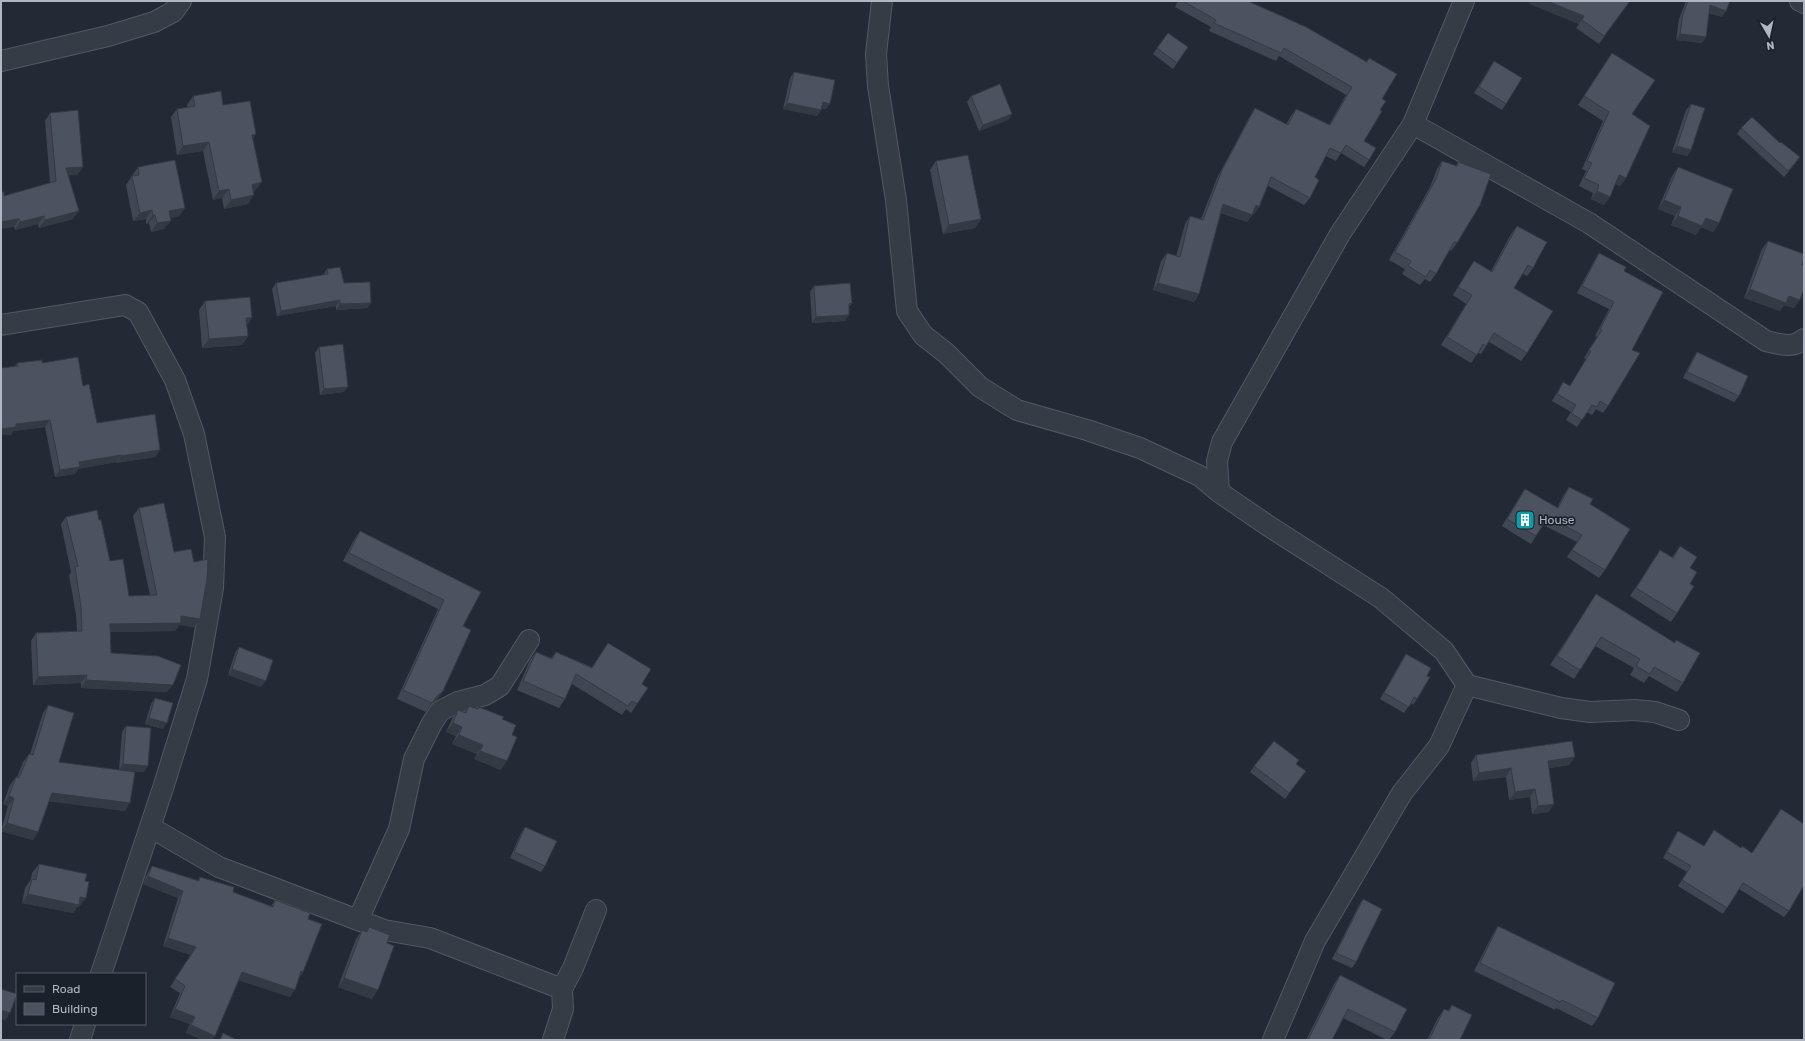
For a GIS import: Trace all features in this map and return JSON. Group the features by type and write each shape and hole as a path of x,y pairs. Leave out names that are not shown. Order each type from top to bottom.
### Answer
{"street":[{"path":"1,61 108,36 154,22 173,12 181,1"},
{"path":"882,1 876,54 878,86 896,200 907,311 923,335 946,352 980,388 1017,410 1088,430 1140,448 1200,476 1219,492 1267,525 1381,598 1444,652 1467,685 1561,708 1590,712 1635,710 1655,712 1679,720"},
{"path":"1219,492 1217,461 1222,442 1340,234 1413,124 1464,1"},
{"path":"1800,1 1804,3"},
{"path":"1413,124 1589,223 1766,341 1784,346 1800,343 1804,339"},
{"path":"1,325 125,305 138,312 175,380 194,434 215,536 213,588 196,679 150,827 101,973"},
{"path":"358,920 399,829 414,759 432,723 440,711 458,702 485,695 500,686 529,640"},
{"path":"1273,1040 1315,941 1402,793 1439,746 1467,685"},
{"path":"150,827 219,867 384,930 430,938 562,989"},
{"path":"553,1040 563,1009 562,989 573,968 596,910"}],"building":[{"path":"1183,1 1248,1 1306,27 1367,62 1369,58 1397,74 1382,99 1386,101 1380,110 1382,111 1364,141 1376,148 1369,160 1346,145 1341,153 1330,148 1315,177 1319,180 1310,198 1271,177 1259,207 1256,205 1252,215 1223,204 1199,294 1158,283 1167,253 1180,257 1190,216 1203,220 1222,170 1255,108 1288,125 1296,109 1330,125 1352,87 1284,48 1281,53 1214,23 1216,20"},
{"path":"1547,1 1630,1 1604,36 1582,20 1584,16"},
{"path":"1688,1 1730,1 1726,11 1710,5 1706,37 1680,34 1683,14"},
{"path":"1168,33 1188,47 1177,63 1157,48"},
{"path":"1612,53 1655,80 1632,114 1650,126 1626,178 1619,175 1610,197 1597,191 1599,185 1584,178 1592,163 1587,161 1609,112 1584,96"},
{"path":"1494,61 1522,78 1506,104 1479,87"},
{"path":"794,72 835,80 830,104 823,102 821,110 787,103"},
{"path":"1000,84 1012,114 983,125 971,96"},
{"path":"221,91 223,105 250,101 256,134 252,135 262,182 252,185 254,195 231,200 229,189 219,191 209,142 183,146 177,109 195,106 193,96"},
{"path":"1691,104 1705,108 1691,150 1677,146"},
{"path":"78,110 83,167 66,168 79,211 45,220 44,216 20,222 19,219 1,222 1,192 4,192 4,196 56,181 50,113"},
{"path":"1752,117 1780,143 1781,142 1800,157 1788,171 1741,128"},
{"path":"968,155 981,219 949,225 936,161"},
{"path":"175,160 185,208 169,211 171,221 157,223 152,210 140,213 132,176 139,175 138,167"},
{"path":"1442,161 1457,166 1458,162 1491,174 1480,205 1457,243 1454,242 1436,274 1430,270 1426,277 1408,266 1411,261 1395,252 1436,179"},
{"path":"1678,167 1733,189 1719,223 1706,218 1702,226 1678,216 1681,207 1664,200"},
{"path":"1517,226 1547,242 1533,268 1528,265 1514,288 1553,311 1527,353 1494,333 1486,346 1483,344 1477,355 1447,337 1472,295 1458,287 1474,261 1492,272"},
{"path":"1768,241 1804,254 1802,265 1804,265 1804,289 1800,300 1789,296 1786,303 1750,289"},
{"path":"1599,253 1626,267 1624,271 1663,292 1632,350 1640,353 1608,406 1600,401 1597,407 1592,405 1582,420 1571,413 1576,405 1557,394 1563,382 1570,386 1591,351 1589,350 1602,330 1600,329 1614,302 1582,286"},
{"path":"340,267 344,283 370,282 371,303 340,304 340,300 281,311 276,283 328,274 327,269"},
{"path":"850,283 852,303 849,304 849,315 816,317 814,286"},
{"path":"250,297 252,318 246,318 248,336 209,339 205,301"},
{"path":"343,344 348,387 324,389 319,347"},
{"path":"1697,352 1748,376 1739,396 1687,372"},
{"path":"78,357 83,386 89,384 97,423 155,414 160,450 79,462 80,467 60,470 50,420 16,424 16,427 1,429 1,368 18,366 17,363 42,360 42,363"},
{"path":"1569,487 1593,499 1590,504 1630,529 1605,570 1572,550 1582,535 1548,517 1536,536 1507,519 1525,489 1558,508"},
{"path":"164,503 174,552 191,549 194,562 208,559 207,579 200,619 181,616 181,623 110,624 111,653 158,656 181,665 173,685 86,680 87,675 38,677 36,633 82,631 81,607 75,567 78,566 66,517 97,510 99,520 101,520 110,561 123,559 129,596 157,595 139,508"},
{"path":"360,531 481,592 463,626 471,630 443,691 432,703 403,690 444,600 349,553"},
{"path":"1680,546 1697,557 1690,568 1697,572 1690,584 1694,586 1677,613 1636,588 1660,550 1673,558"},
{"path":"1596,594 1675,643 1676,640 1700,653 1683,683 1654,667 1650,674 1636,666 1640,659 1601,637 1580,670 1557,656"},
{"path":"608,643 651,669 642,684 648,688 637,704 632,701 628,706 576,674 565,699 523,681 536,652 552,659 556,652 592,668"},
{"path":"239,647 273,660 266,681 232,669"},
{"path":"1406,654 1431,668 1427,676 1430,677 1417,699 1414,697 1409,707 1384,693"},
{"path":"155,698 173,703 167,723 149,718"},
{"path":"48,705 74,713 59,762 135,772 130,803 52,793 38,832 7,823 14,798 9,796 16,777 19,778 29,754 33,755"},
{"path":"469,706 478,709 479,707 504,717 502,719 516,725 512,735 517,737 507,761 480,751 483,745 459,735 462,727 453,723 458,710 466,713"},
{"path":"126,726 151,728 148,766 123,764"},
{"path":"1274,741 1299,760 1296,764 1306,771 1289,793 1254,766"},
{"path":"1572,741 1575,757 1548,761 1554,804 1538,806 1535,789 1515,792 1511,768 1479,773 1476,755"},
{"path":"1781,809 1804,824 1804,885 1789,911 1743,883 1727,908 1682,880 1691,866 1667,852 1678,831 1704,846 1714,830 1741,848 1742,846 1752,853"},
{"path":"525,827 557,841 545,866 514,852"},
{"path":"39,864 87,874 85,881 89,882 86,898 80,897 79,905 28,894 32,879 36,880"},
{"path":"152,866 199,881 200,877 234,887 233,892 273,907 275,900 310,913 308,919 322,924 303,972 301,971 295,990 242,972 215,1036 191,1025 195,1017 175,1009 185,986 175,979 196,947 168,938 183,891 148,876"},
{"path":"1363,899 1382,909 1356,962 1336,953"},
{"path":"1498,926 1615,983 1598,1018 1562,1000 1560,1002 1480,963"},
{"path":"369,927 390,935 387,943 394,946 378,990 344,978 362,930 367,932"},
{"path":"1340,975 1407,1009 1395,1032 1348,1009 1332,1040 1308,1040"},
{"path":"1,989 16,994 10,1013 1,1010"},
{"path":"1452,1005 1472,1015 1460,1040 1429,1040 1444,1009 1449,1011"},
{"path":"223,1033 237,1040 220,1040"}],"place":[{"name":"House","path":"1525,520"}]}
